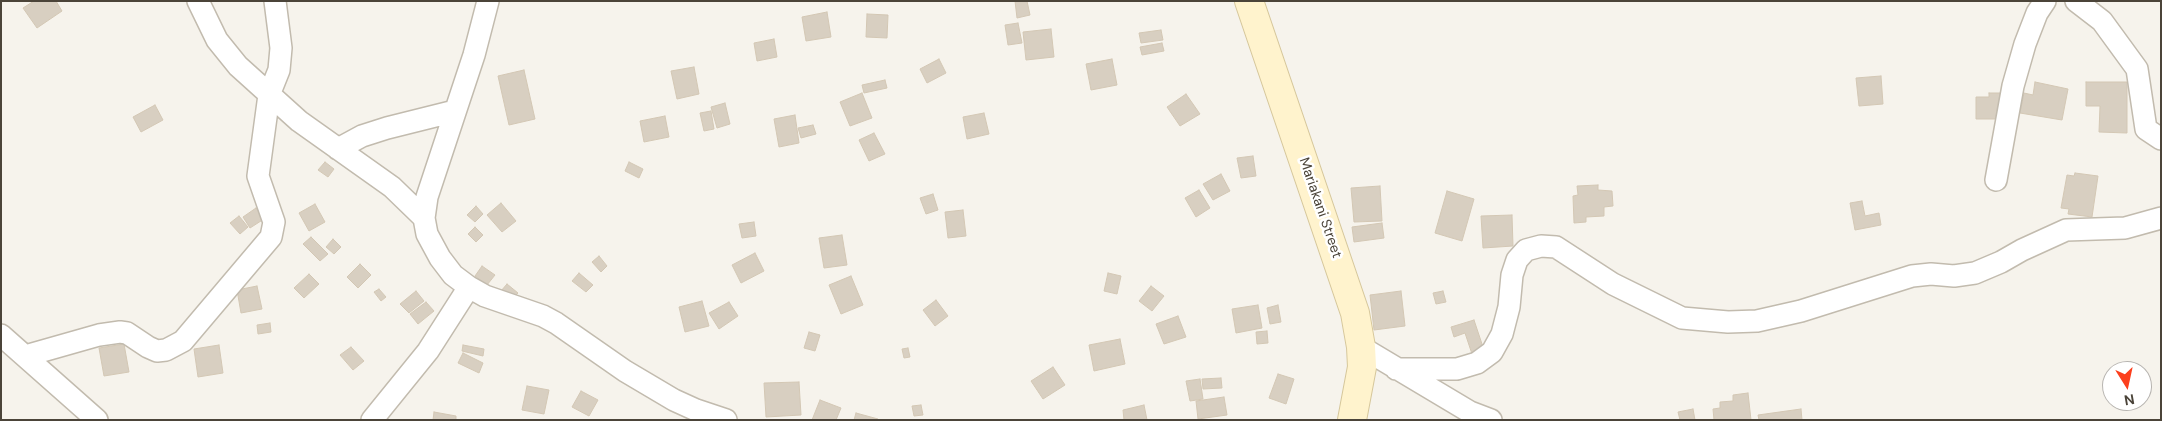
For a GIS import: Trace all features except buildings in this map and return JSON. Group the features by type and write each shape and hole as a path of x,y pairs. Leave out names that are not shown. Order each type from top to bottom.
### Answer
{"street":[{"path":"198,1 217,40 238,66 299,122 392,187 424,218"},
{"path":"25,356 112,332 127,332 148,347 157,351 166,350 183,341 262,248 274,229 274,222 258,176 269,95 279,70 281,48 275,1"},
{"path":"488,1 483,25 427,198 424,218 427,234 440,258 453,275 469,287 485,296 543,316 674,400 726,420"},
{"name":"Mariakani Street","path":"1249,1 1355,313 1361,347 1362,368 1352,420"},
{"path":"1996,180 2013,86 2025,44 2037,12 2044,1"},
{"path":"2076,1 2102,21 2137,69 2146,129 2161,139"},
{"path":"338,149 362,136 387,128 455,112"},
{"path":"1396,369 1458,369 1476,363 1492,352 1502,334 1509,307 1512,275 1517,260 1526,250 1541,246 1556,247 1613,284 1682,318 1728,322 1757,320 1801,311 1912,276 1931,274 1954,276 1975,273 2066,230 2124,228 2161,218"},
{"path":"372,420 442,333 469,287"},
{"path":"1,335 97,420"},
{"path":"1361,347 1470,412 1490,420"}]}
